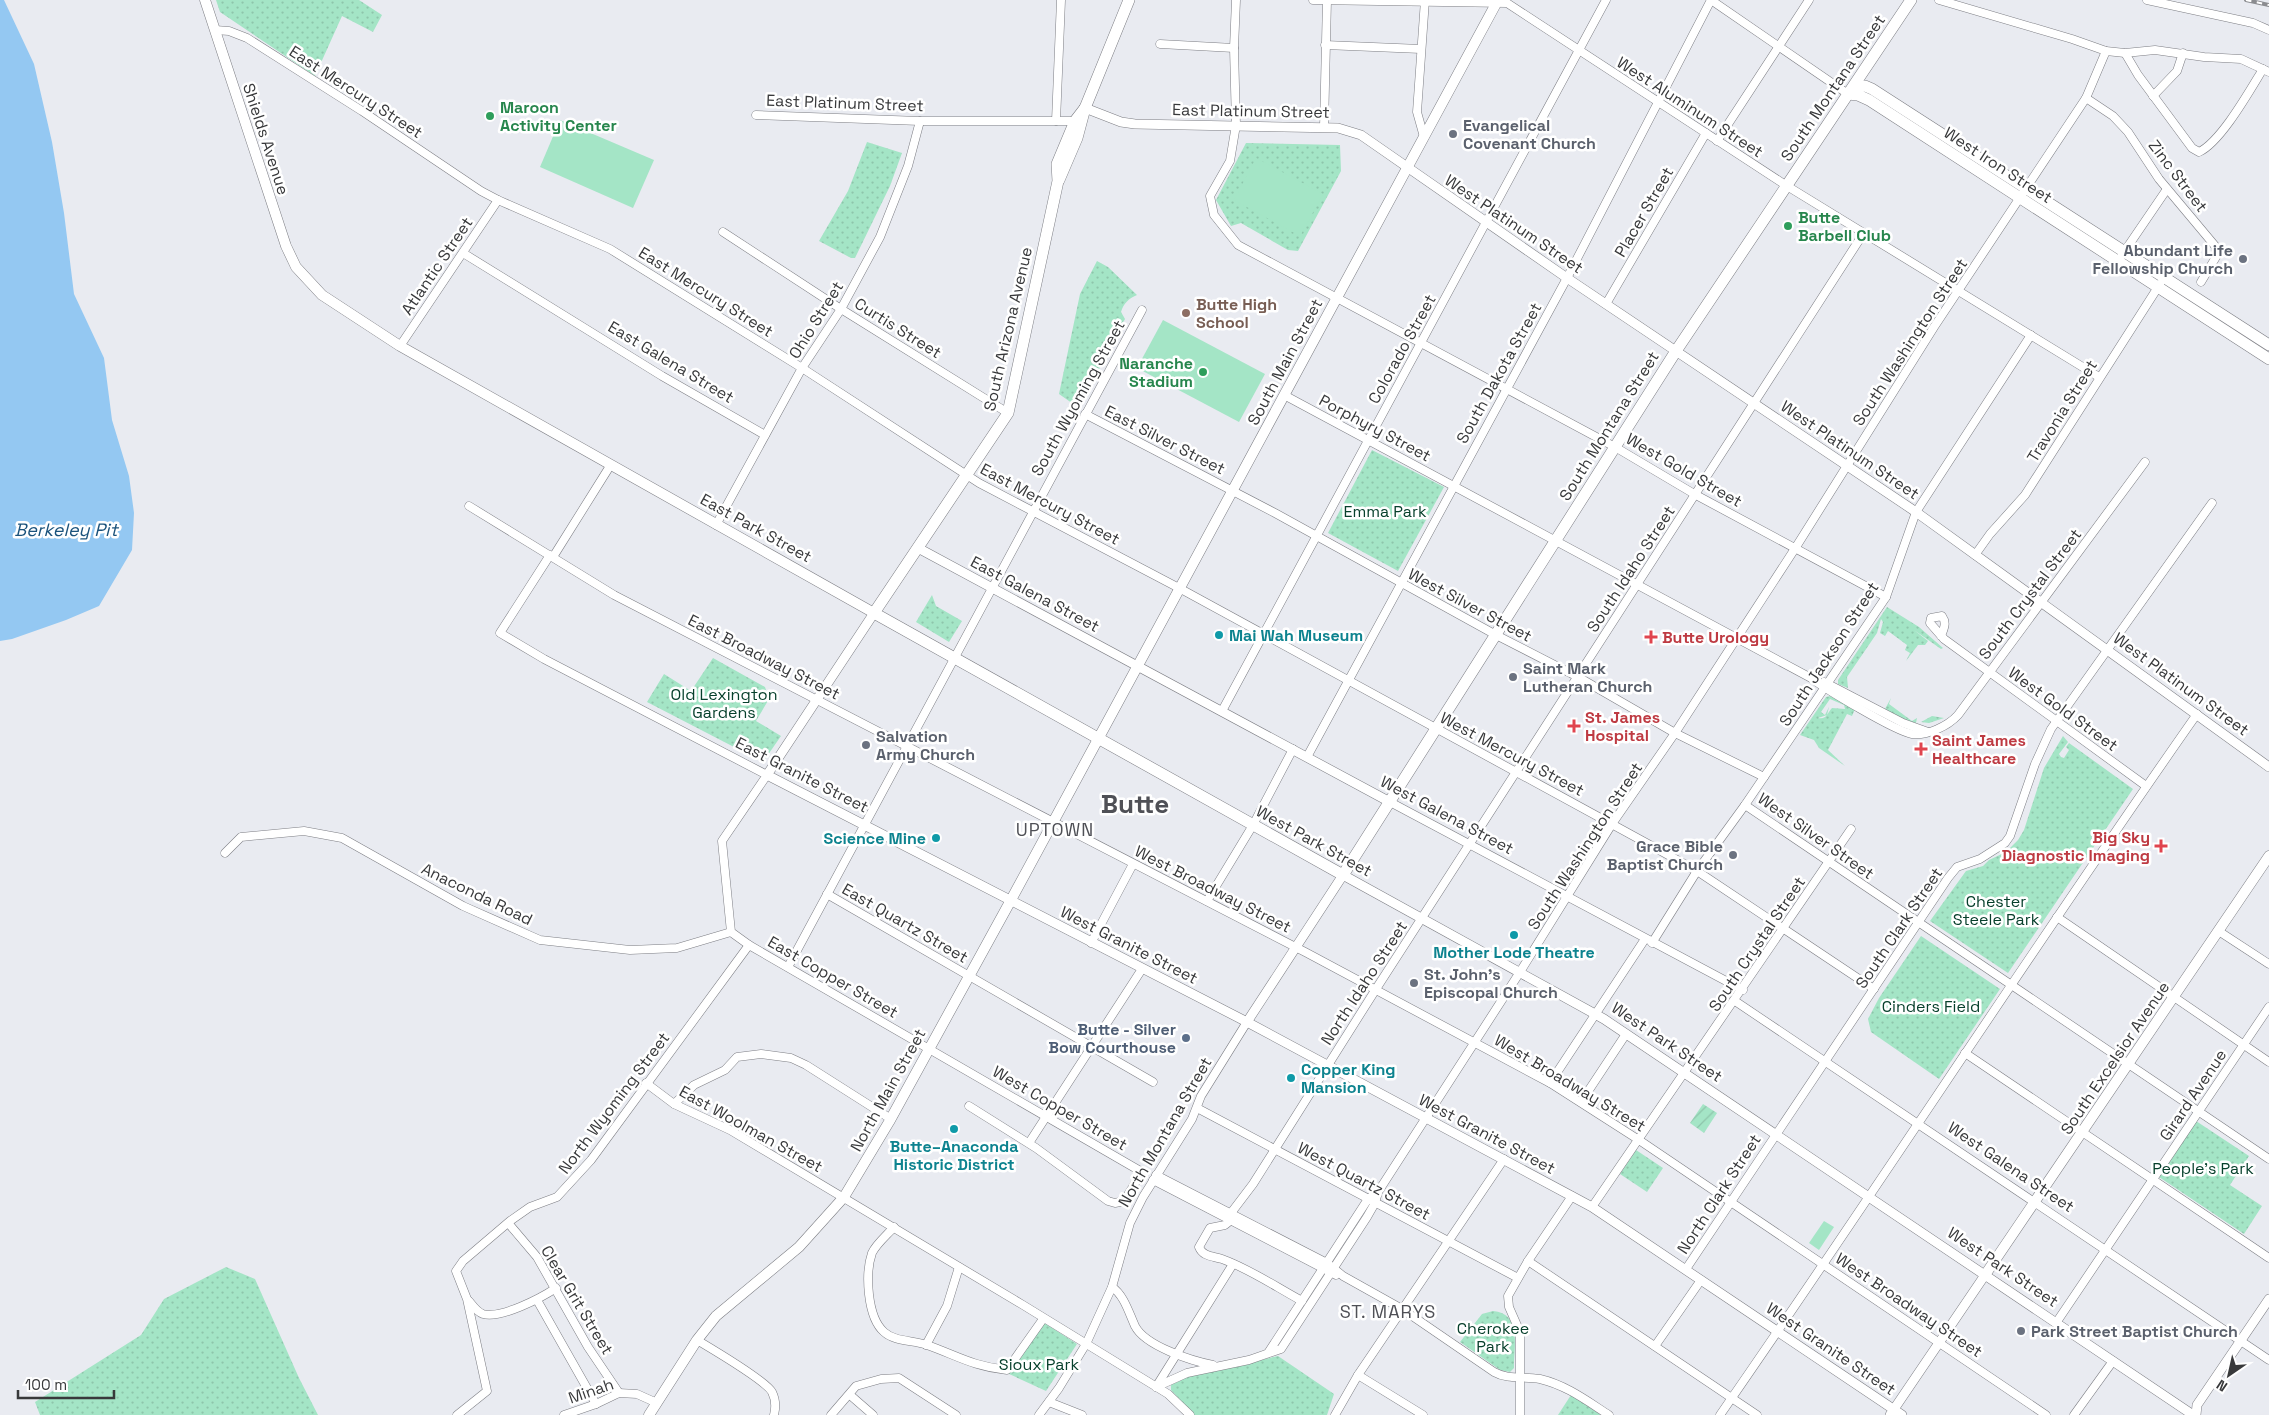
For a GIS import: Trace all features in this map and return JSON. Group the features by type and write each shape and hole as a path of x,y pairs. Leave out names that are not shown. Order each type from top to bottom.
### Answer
{"main road":[{"name":"Shields Avenue","path":"205,0 278,226 291,258 308,282 322,295 400,346"},
{"path":"1058,182 1079,121 1129,0"},
{"name":"South Montana Street","path":"1342,876 1676,351 1911,0"},
{"name":"South Main Street","path":"1097,738 1498,1"},
{"name":"West Iron Street","path":"1851,91 1865,86 1872,89 2269,345"},
{"name":"West Iron Street","path":"1851,91 1864,97 2269,359"},
{"name":"South Arizona Avenue","path":"874,613 1008,413 1058,182 1057,164 1079,121"},
{"name":"East Park Street","path":"400,346 610,466 1097,738"},
{"name":"North Main Street","path":"649,1415 698,1340 722,1310 799,1247 844,1197 891,1119 1097,738"},
{"name":"West Park Street","path":"1097,738 1342,876"},
{"name":"South Excelsior Avenue","path":"1985,1275 2268,860"}],"street":[{"path":"1056,121 1061,0"},
{"path":"1236,0 1234,48 1236,125"},
{"name":"West Aluminum Street","path":"1313,0 1498,1 1507,3 1787,186 2099,378"},
{"path":"1324,128 1327,0"},
{"name":"Colorado Street","path":"1222,711 1606,0"},
{"name":"West Iron Street","path":"1711,0 1778,48 1851,91"},
{"name":"South Dakota Street","path":"1307,757 1660,103 1711,0"},
{"path":"1717,141 1809,0"},
{"path":"1939,0 2072,39 2106,52 2125,54 2155,50 2204,57 2241,59 2266,70 2222,130 2206,149 2200,152 2192,148 2153,96 2125,54"},
{"path":"2147,0 2253,23 2269,30"},
{"path":"1424,137 1417,112 1425,1"},
{"name":"East Mercury Street","path":"215,30 230,31 247,38 498,200 610,249 802,368 968,475 1032,512 1179,588"},
{"path":"1160,44 1234,48"},
{"path":"1325,45 1421,49"},
{"name":"South Washington Street","path":"1372,1201 1520,972 1612,824 1675,733 1796,548 1934,327 2086,98 2106,52"},
{"path":"2153,96 2177,71 2183,53"},
{"name":"Zinc Street","path":"2086,98 2122,124 2152,170 2216,247 2217,255 2200,282"},
{"name":"East Platinum Street","path":"1085,108 1121,122 1135,124 1338,128 1361,135 1407,168"},
{"name":"East Platinum Street","path":"756,115 920,121 1079,121"},
{"name":"Ohio Street","path":"716,525 802,368 841,309 880,237 908,166 920,121"},
{"name":"West Gold Street","path":"1236,125 1230,161 1210,196 1212,209 1238,246 1615,447 1696,495 1886,597"},
{"name":"Placer Street","path":"1606,304 1706,133"},
{"name":"West Platinum Street","path":"1407,168 1566,278 1916,512 2269,767"},
{"path":"2118,262 2167,188"},
{"name":"Atlantic Street","path":"400,346 498,200"},
{"name":"Curtis Street","path":"724,232 841,309 1008,413"},
{"name":"South Idaho Street","path":"1422,918 1863,234"},
{"name":"East Galena Street","path":"463,253 765,435"},
{"name":"Travonia Street","path":"1976,555 1990,534 2025,495 2164,277"},
{"name":"South Wyoming Street","path":"953,657 1142,310"},
{"name":"South Jackson Street","path":"1764,777 1886,597 1916,512 2031,336"},
{"name":"Porphyry Street","path":"1284,395 1637,584"},
{"name":"East Silver Street","path":"1085,414 1232,490 1317,537"},
{"name":"South Crystal Street","path":"1637,584 1811,678 1903,723 1928,732 1954,720 2145,462"},
{"path":"552,556 610,466"},
{"name":"South Clark Street","path":"1775,1134 1957,867 1980,860 2005,844 2010,836 2035,764 2056,721 2212,503"},
{"name":"East Broadway Street","path":"470,506 614,595 1052,822"},
{"name":"West Silver Street","path":"1317,537 1496,636 1578,677 1675,733 1764,777 1745,805 2269,1159"},
{"name":"East Galena Street","path":"918,548 1137,666"},
{"name":"East Granite Street","path":"552,556 500,633 544,659 1011,900"},
{"name":"West Mercury Street","path":"1179,588 1697,872 1874,989"},
{"path":"731,932 722,841 874,613"},
{"name":"West Gold Street","path":"1941,636 2146,786"},
{"path":"788,967 953,657"},
{"name":"West Galena Street","path":"1137,666 1742,990"},
{"path":"1720,1415 1870,1196 2056,917 2197,714"},
{"path":"1206,901 1253,825 1293,749"},
{"path":"1550,1083 1595,1014 1745,805"},
{"name":"West Broadway Street","path":"1052,822 1475,1042 1582,1102 1939,1341 2046,1415"},
{"name":"South Crystal Street","path":"1592,1207 1683,1072 1735,1001 1851,829"},
{"name":"Anaconda Road","path":"225,853 242,837 304,831 342,838 463,906 540,940 640,950 677,948 731,932"},
{"path":"1091,943 1133,864"},
{"name":"West Park Street","path":"1342,876 1595,1014 1870,1196 2194,1415"},
{"name":"North Montana Street","path":"1042,1414 1086,1344 1112,1287 1130,1223 1154,1177 1192,1118 1201,1096 1247,1022 1342,876"},
{"name":"East Quartz Street","path":"827,894 969,976"},
{"name":"West Granite Street","path":"1011,900 1247,1022 1592,1207 1777,1331 1892,1412 1902,1415"},
{"path":"2056,917 2269,1062"},
{"name":"North Idaho Street","path":"1230,1217 1422,918"},
{"name":"East Copper Street","path":"731,932 749,945 930,1048"},
{"path":"2220,932 2269,964"},
{"name":"North Wyoming Street","path":"467,1299 456,1271 463,1261 530,1207 558,1197 591,1160 749,945"},
{"path":"969,1106 1029,1143 1094,1046 1142,969"},
{"path":"969,976 1094,1046 1153,1082"},
{"name":"West Galena Street","path":"1735,1001 1919,1122 2269,1360"},
{"name":"Girard Avenue","path":"2056,1322 2269,1007"},
{"path":"1582,1102 1626,1034"},
{"name":"West Copper Street","path":"930,1048 1142,1172 1126,1198 1119,1203 1108,1201 1029,1143"},
{"path":"1965,1053 2269,1258"},
{"path":"674,1104 694,1085 724,1070 737,1057 761,1054 798,1061 891,1119"},
{"name":"East Woolman Street","path":"646,1084 674,1104 730,1130 894,1227"},
{"name":"West Quartz Street","path":"1197,1108 1518,1278"},
{"name":"North Clark Street","path":"1686,1269 1732,1202 1775,1134"},
{"path":"1338,1414 1358,1375 1447,1240 1504,1159"},
{"path":"1154,1177 1325,1266 1402,1309 1494,1372 1506,1377 1540,1380 1559,1386 1609,1415"},
{"path":"1520,1415 1518,1377 1520,1332 1507,1300 1528,1261 1572,1196"},
{"path":"1268,1354 1325,1266 1372,1201"},
{"path":"1156,1387 1187,1373 1249,1360 1284,1346 1333,1271 1372,1201"},
{"path":"1230,1217 1225,1226 1210,1228 1199,1247 1200,1249 1211,1257 1233,1264 1302,1301"},
{"name":"Clear Grit Street","path":"508,1224 537,1256 588,1347 618,1393"},
{"path":"1043,1319 1007,1370 983,1368 926,1345 902,1340 884,1332 870,1306 869,1284 866,1279 873,1252 894,1227 1156,1387 1174,1399 1190,1415"},
{"path":"1528,1261 1757,1415"},
{"path":"1156,1387 1175,1353 1233,1264"},
{"path":"926,1345 947,1306 959,1267"},
{"path":"1892,1412 1985,1275"},
{"path":"1655,1346 1701,1280"},
{"path":"1112,1287 1126,1305 1138,1332 1160,1347 1218,1366"},
{"path":"467,1299 481,1313 490,1315 537,1300 556,1288"},
{"path":"457,1415 488,1391 467,1299"},
{"path":"2194,1415 2197,1405 2269,1299"},
{"path":"537,1300 596,1404"},
{"path":"698,1340 733,1362 771,1391 776,1406 774,1415"},
{"path":"2074,1415 2113,1361"},
{"path":"1358,1375 1423,1415"},
{"path":"831,1415 856,1386 866,1382 899,1378 956,1415"},
{"name":"Minah","path":"564,1415 596,1404 618,1393 637,1394 656,1403"},
{"path":"850,1395 873,1415"},
{"path":"1050,1401 1082,1415"}],"green space":[{"path":"216,0 359,0 382,15 373,32 342,16 315,76 220,12"},
{"path":"560,120 654,160 633,208 540,167"},
{"path":"867,142 902,153 890,186 855,258 851,258 819,241 848,191"},
{"path":"1246,143 1340,145 1341,171 1298,251 1288,250 1241,223 1231,226 1216,200"},
{"path":"1256,158 1323,194 1300,236 1234,200"},
{"path":"1097,261 1108,267 1137,295 1124,306 1121,312 1125,319 1079,408 1059,394 1080,294"},
{"name":"Naranche Stadium","path":"1163,320 1265,374 1239,422 1137,368"},
{"name":"Emma Park","path":"1372,450 1444,487 1398,571 1328,533"},
{"path":"932,595 936,606 962,621 949,642 916,622"},
{"path":"1887,607 1919,627 1943,648 1941,649 1914,630 1928,641 1925,645 1918,645 1906,661 1910,653 1905,650 1907,645 1888,631 1885,636 1880,633 1883,622 1881,619 1877,633 1847,677 1848,688 1838,684 1838,680"},
{"name":"Old Lexington Gardens","path":"713,658 765,687 769,699 756,721 781,736 763,762 647,702 664,674 691,691"},
{"path":"1830,696 1855,709 1852,716 1847,714 1828,750 1845,766 1819,748 1814,740 1800,735 1826,697","holes":["1830,699 1844,705 1845,709 1832,708 1827,715 1829,707 1825,715 1821,712"]},
{"path":"1891,698 1889,704 1912,721 1917,718 1916,723 1905,720 1885,709"},
{"path":"1932,716 1944,718 1929,723 1921,722"},
{"name":"Chester Steele Park","path":"2063,736 2068,742 2059,754 2061,757 2064,758 2069,750 2066,747 2069,743 2133,789 2008,973 1930,921 1966,871 1983,866 1989,860 2006,852 2018,840 2024,830 2044,768"},
{"name":"Cinders Field","path":"1921,936 2000,989 1939,1079 1871,1032 1868,1019 1879,998"},
{"path":"1703,1104 1717,1113 1704,1133 1690,1123"},
{"name":"People's Park","path":"2196,1121 2249,1156 2230,1185 2262,1206 2244,1234 2159,1177"},
{"path":"1636,1150 1663,1168 1647,1192 1620,1174"},
{"path":"1824,1221 1834,1227 1819,1250 1809,1243"},
{"path":"226,1267 255,1279 299,1378 318,1415 40,1415 35,1402 141,1335 164,1299"},
{"name":"Cherokee Park","path":"1493,1311 1502,1313 1509,1318 1512,1324 1515,1341 1514,1368 1510,1372 1500,1370 1460,1342 1482,1314"},
{"name":"Sioux Park","path":"1043,1322 1077,1344 1046,1391 1007,1373"},
{"path":"1278,1356 1334,1394 1327,1415 1194,1415 1171,1390 1171,1385 1187,1377"},
{"path":"1571,1395 1601,1415 1558,1415"}],"water":[{"name":"Berkeley Pit","path":"0,0 4,0 34,64 52,142 64,213 74,294 104,358 112,420 129,476 134,513 132,550 99,606 66,620 12,639 0,641"}],"railway":[{"path":"2246,0 2269,5"}],"place":[{"name":"Maroon Activity Center","path":"490,116"},
{"name":"Evangelical Covenant Church","path":"1453,134"},
{"name":"Butte Barbell Club","path":"1788,226"},
{"name":"Abundant Life Fellowship Church","path":"2243,259"},
{"name":"Butte High School","path":"1186,313"},
{"name":"Naranche Stadium","path":"1203,372"},
{"name":"Mai Wah Museum","path":"1219,635"},
{"name":"Butte Urology","path":"1651,637"},
{"name":"Saint Mark Lutheran Church","path":"1513,677"},
{"name":"St. James Hospital","path":"1574,726"},
{"name":"Salvation Army Church","path":"866,745"},
{"name":"Saint James Healthcare","path":"1921,749"},
{"name":"Science Mine","path":"936,838"},
{"name":"Big Sky Diagnostic Imaging","path":"2161,846"},
{"name":"Grace Bible Baptist Church","path":"1733,855"},
{"name":"Mother Lode Theatre","path":"1514,935"},
{"name":"St. John's Episcopal Church","path":"1414,983"},
{"name":"Butte - Silver Bow Courthouse","path":"1186,1038"},
{"name":"Copper King Mansion","path":"1291,1078"},
{"name":"Butte–Anaconda Historic District","path":"954,1129"},
{"name":"Park Street Baptist Church","path":"2021,1331"}],"district":[{"name":"Butte","path":"1135,804"},
{"name":"UPTOWN","path":"1055,829"},
{"name":"ST. MARYS","path":"1388,1311"}]}
